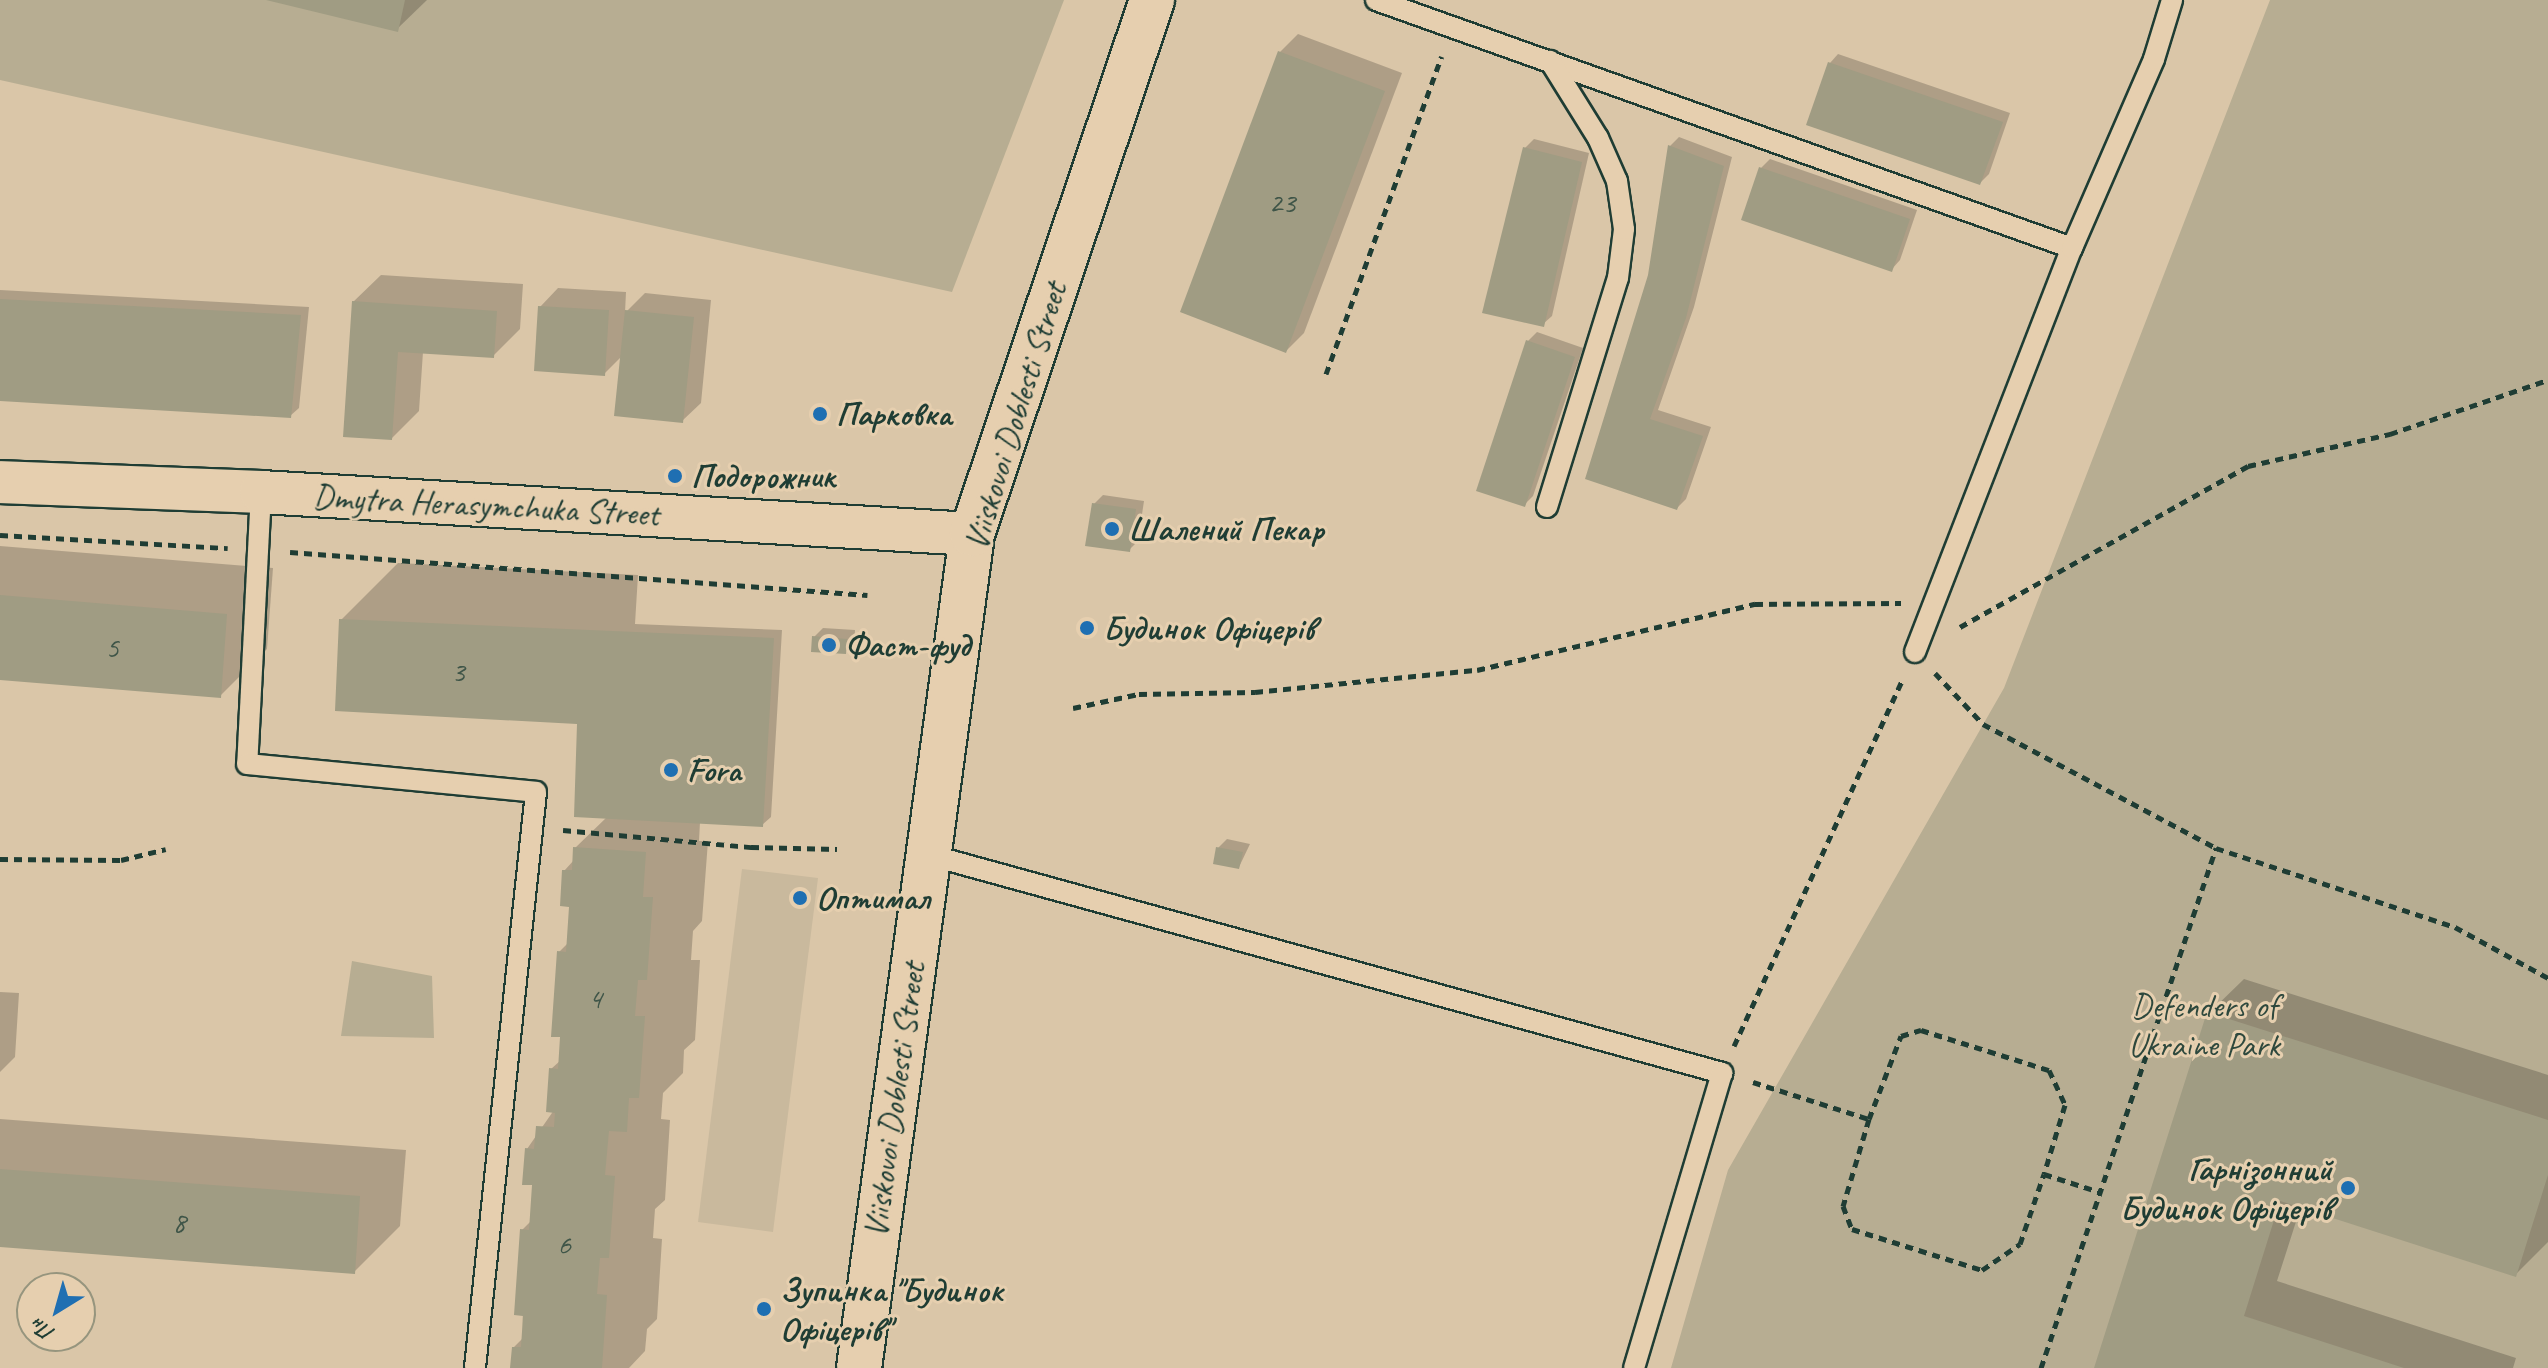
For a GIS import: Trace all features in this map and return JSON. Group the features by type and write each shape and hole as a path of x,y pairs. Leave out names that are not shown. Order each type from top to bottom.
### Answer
{"street":[{"name":"Viiskovoi Doblesti Street","path":"859,1368 926,854 941,780 972,534 1152,0"},
{"name":"Dmytra Herasymchuka Street","path":"0,482 261,492 972,534"}],"lane":[{"path":"1376,0 2072,248"},
{"path":"1915,652 2072,248 2154,59 2172,0"},
{"path":"1547,507 1618,278 1624,229 1617,181 1604,152 1550,61"},
{"path":"261,492 247,764 536,792 475,1368"},
{"path":"926,854 1722,1073 1634,1368"}],"path":[{"path":"1326,374 1453,26"},
{"path":"1869,1119 1722,1073 1915,652 2248,466 2390,434 2548,380"},
{"path":"0,535 258,550 867,595"},
{"path":"1073,708 1139,694 1255,692 1477,670 1755,604 1934,603"},
{"path":"1915,652 1983,724 2216,848 2455,927 2548,978"},
{"path":"532,829 837,849"},
{"path":"2041,1368 2216,848"},
{"path":"0,859 121,860 166,849"},
{"path":"1921,1030 2049,1070 2065,1105 2020,1244 1982,1270 1852,1229 1843,1206 1869,1119 1901,1036 1921,1030"},
{"path":"2044,1174 2100,1192"}],"shaded area":[{"path":"742,869 818,878 773,1232 698,1222"}],"green space":[{"path":"0,0 1064,0 952,292 0,80"},
{"name":"Defenders of Ukraine Park","path":"2270,0 2548,0 2548,1368 1671,1368 1728,1170 2004,688"},
{"path":"352,961 432,976 434,1038 341,1036"}],"building":[{"path":"266,0 405,0 398,32"},
{"path":"1278,51 1385,91 1286,353 1180,312"},
{"path":"1828,62 2003,122 1980,185 1806,125"},
{"path":"1668,145 1724,166 1686,318 1650,419 1703,436 1677,510 1585,479 1648,275"},
{"path":"1523,147 1582,162 1544,327 1482,313"},
{"path":"1759,167 1910,219 1892,272 1741,220"},
{"path":"0,299 301,315 291,418 0,401"},
{"path":"352,301 497,311 494,358 398,352 392,440 343,437"},
{"path":"538,306 609,310 605,376 534,371"},
{"path":"625,310 694,317 683,423 614,416"},
{"path":"1526,340 1575,357 1525,507 1476,491"},
{"path":"1092,503 1136,509 1130,552 1085,546"},
{"path":"0,595 227,614 221,698 0,680"},
{"name":"Fora","path":"339,619 774,638 763,827 574,817 577,724 335,711"},
{"name":"Фаст-фуд","path":"812,636 847,639 846,654 811,652"},
{"path":"573,847 646,852 643,897 653,897 647,980 638,980 635,1016 645,1016 639,1098 629,1098 627,1132 609,1131 605,1175 615,1176 609,1258 600,1258 597,1294 607,1295 602,1368 510,1368 512,1347 521,1347 523,1316 514,1315 520,1229 529,1230 532,1185 522,1185 525,1148 534,1149 536,1126 554,1127 555,1113 546,1112 549,1068 558,1069 560,1037 551,1037 557,951 566,952 569,907 560,906 562,870 572,870"},
{"path":"1216,847 1243,852 1239,869 1213,864"},
{"name":"Гарнізонний Будинок Офіцерів","path":"2207,1012 2548,1120 2548,1175 2516,1277 2280,1201 2244,1316 2404,1368 2094,1368"},
{"path":"0,1169 360,1196 355,1274 0,1247"}],"place":[{"name":"Парковка","path":"820,414"},
{"name":"Подорожник","path":"675,476"},
{"name":"Шалений Пекар","path":"1112,529"},
{"name":"Будинок Офіцерів","path":"1087,628"},
{"name":"Фаст-фуд","path":"829,645"},
{"name":"Fora","path":"671,770"},
{"name":"Оптимал","path":"800,898"},
{"name":"Гарнізонний Будинок Офіцерів","path":"2348,1188"},
{"name":"Зупинка \"Будинок Офіцерів\"","path":"764,1309"}]}
